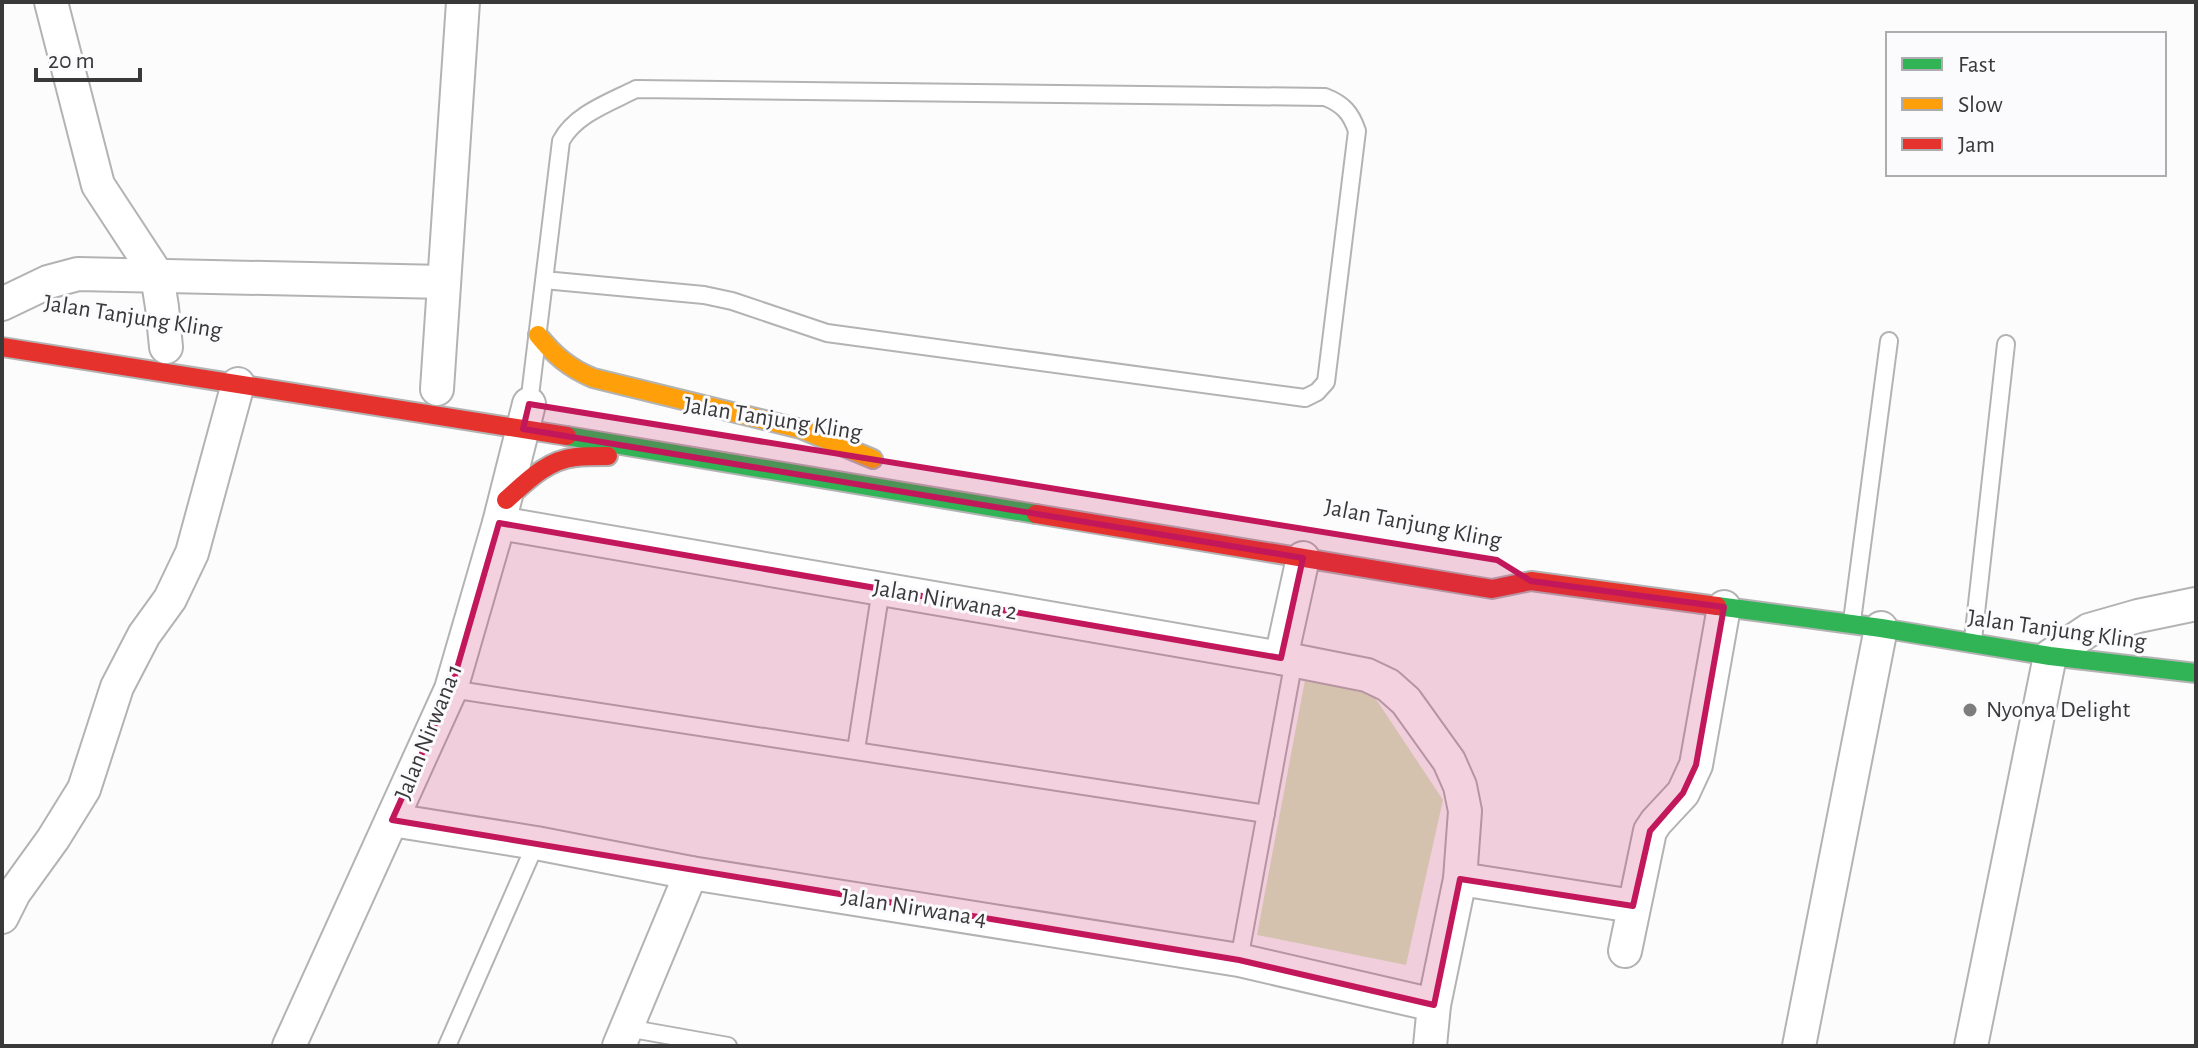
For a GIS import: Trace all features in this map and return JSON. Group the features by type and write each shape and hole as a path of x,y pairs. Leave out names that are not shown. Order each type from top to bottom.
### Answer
{"highway":[{"name":"Jalan Tanjung Kling","path":"538,335 562,364 572,371 801,429 881,460 795,447"},
{"name":"Jalan Tanjung Kling","path":"2,347 238,384 528,410 678,455 1492,589 1531,581 1866,626 2050,656 2196,673"},
{"path":"502,512 537,472 554,462 571,457 678,455"},
{"name":"Jalan Tanjung Kling","path":"1509,567 1531,581"}],"street":[{"path":"51,2 98,185 157,275 166,347"},
{"path":"437,389 463,2"},
{"path":"2,304 48,282 78,274 444,282"},
{"path":"2,917 14,893 84,789 117,687 144,635 170,599 192,553 238,384"},
{"name":"Jalan Nirwana 1","path":"289,1046 451,689 528,410"},
{"name":"Jalan Nirwana 2","path":"502,512 881,589 1367,675 1388,685 1406,701 1449,761 1460,786 1465,811 1460,879"},
{"path":"1287,659 1303,558"},
{"path":"1971,1046 2050,656 2089,630 2196,604"},
{"path":"1625,951 1650,831 1683,793 1696,765 1724,607"},
{"path":"1799,1046 1866,626"},
{"name":"Jalan Nirwana 4","path":"392,820 536,843 691,873 1239,960 1434,1005"},
{"path":"623,1037 691,873"},
{"path":"1430,1046 1434,1005 1460,879 1633,906"}],"lane":[{"path":"528,410 561,141 579,119 636,89 1325,97 1346,108 1357,131 1326,382 1317,392 1305,398 827,333 732,301 704,295 544,280"},
{"path":"1866,626 1889,341"},
{"path":"1972,643 2006,344"},
{"path":"856,750 881,589"},
{"path":"1239,960 1266,814 1287,659"},
{"path":"451,689 1266,814"},
{"path":"447,1046 536,843"},
{"path":"623,1037 728,1046"}],"highlighted area":[{"path":"529,404 1497,560 1531,581 1724,607 1696,765 1683,793 1650,831 1633,906 1460,879 1434,1005 1239,960 392,820 451,689 499,523 1281,658 1303,558 523,429"}],"green space":[{"path":"1305,680 1372,693 1443,800 1406,965 1257,935"}],"traffic: fast":[{"path":"567,436 1036,514"},
{"path":"1717,606 1881,628 2050,656 2196,673"}],"traffic: slow":[{"path":"538,335 562,360 593,378 801,429 873,459"}],"traffic: jam":[{"path":"2,347 567,436"},
{"path":"506,500 538,472 556,462 576,457 608,456"},
{"path":"1036,514 1492,589 1531,581 1717,606"}],"place":[{"name":"Nyonya Delight","path":"1970,710"}]}
